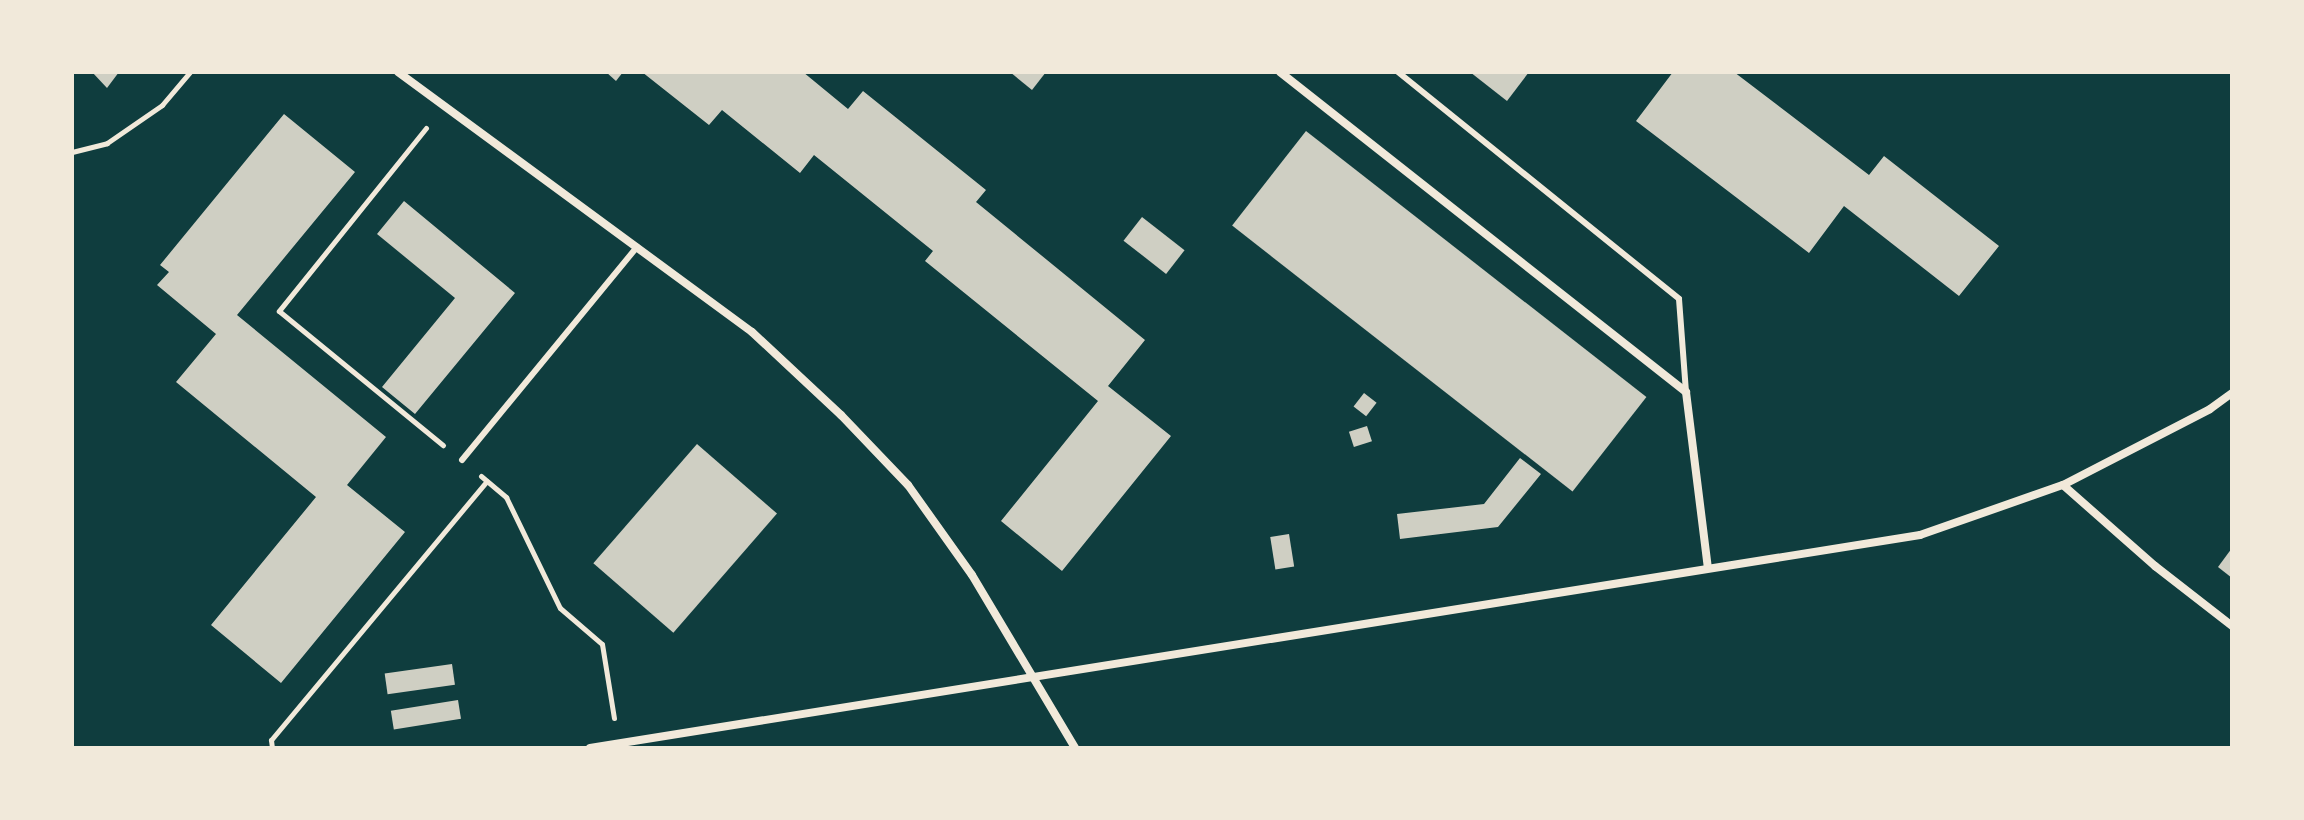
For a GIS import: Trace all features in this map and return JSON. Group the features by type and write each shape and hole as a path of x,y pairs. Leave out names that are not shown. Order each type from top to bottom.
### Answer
{"street":[{"path":"398,72 752,332 841,415 908,485 972,575 1075,748"},
{"path":"1280,72 1686,392 1708,568"},
{"path":"590,748 1920,535 2063,485 2210,409 2232,393"},
{"path":"2063,485 2155,566 2232,626"}],"lane":[{"path":"1398,72 1679,299 1686,392"},
{"path":"462,460 637,247"}],"path":[{"path":"72,152 107,143 162,105 190,72"},
{"path":"444,105 279,311 506,497 560,608 602,644 618,744"},
{"path":"72,143 80,150"},
{"path":"272,748 271,740 487,481"}],"building":[{"path":"92,72 119,72 107,88"},
{"path":"606,72 623,72 616,81"},
{"path":"642,72 803,72 848,109 863,91 986,190 976,202 1145,340 1108,386 1171,436 1062,571 1001,521 1098,401 925,261 933,251 814,155 800,173 722,110 709,125"},
{"path":"1010,72 1046,72 1032,90"},
{"path":"1470,72 1529,72 1507,101"},
{"path":"1673,72 1734,72 1869,175 1884,156 1999,246 1959,296 1844,206 1809,253 1636,121"},
{"path":"284,114 355,172 237,315 386,437 347,485 405,532 281,683 211,625 316,497 176,382 216,334 157,285 169,272 160,265"},
{"path":"1306,131 1646,397 1573,492 1232,226"},
{"path":"404,201 515,293 415,414 382,387 455,298 377,234"},
{"path":"1142,217 1185,250 1166,274 1124,241"},
{"path":"1364,393 1377,403 1366,416 1354,406"},
{"path":"1367,426 1372,441 1354,447 1349,432"},
{"path":"697,444 777,514 673,633 593,563"},
{"path":"1520,458 1541,474 1498,527 1400,539 1397,514 1484,504"},
{"path":"1289,534 1294,567 1275,570 1270,537"},
{"path":"2232,548 2232,578 2218,567"},
{"path":"452,664 455,685 388,694 385,673"},
{"path":"458,700 461,719 394,729 391,711"}]}
